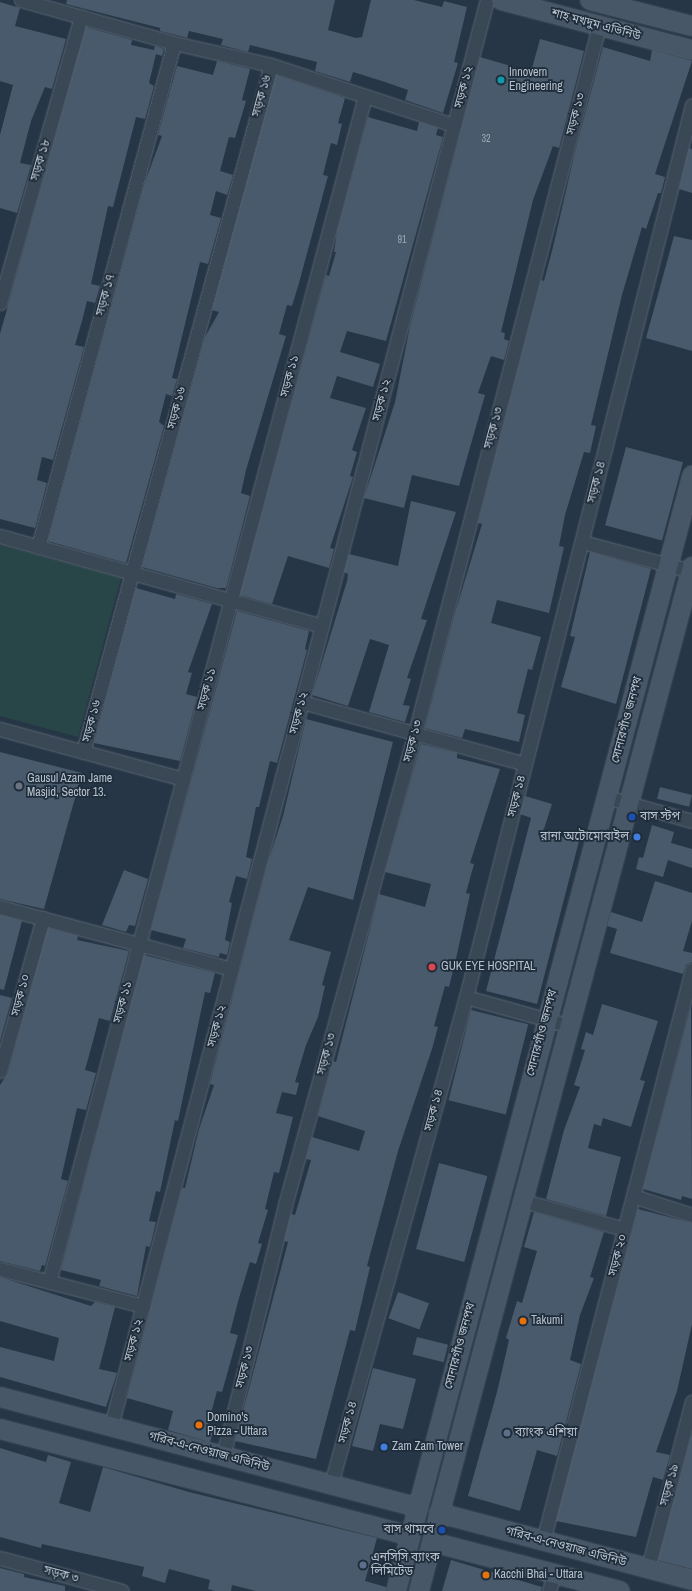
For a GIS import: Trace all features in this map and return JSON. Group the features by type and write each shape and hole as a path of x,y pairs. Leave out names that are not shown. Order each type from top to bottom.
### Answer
{"main road":[{"name":"শাহ মখদুম এভিনিউ","path":"501,0 553,7 599,26 692,50"},
{"name":"শাহ মখদুম এভিনিউ","path":"590,0 692,26"},
{"name":"সোনারগাঁও জনপথ","path":"396,1591 545,1021 692,476"},
{"name":"সোনারগাঁও জনপথ","path":"419,1591 630,804 691,569"},
{"name":"গরিব-এ-নেওয়াজ এভিনিউ","path":"0,1397 417,1507"},
{"path":"0,1429 410,1536"},
{"name":"গরিব-এ-নেওয়াজ এভিনিউ","path":"439,1513 692,1580"},
{"path":"432,1542 620,1591"}],"street":[{"path":"21,0 174,43 271,65 454,125"},
{"name":"সড়ক ১২","path":"111,1426 487,0"},
{"name":"সড়ক ১৮","path":"0,303 81,16"},
{"name":"সড়ক ১৩","path":"223,1456 285,1205 415,733 599,26"},
{"name":"সড়ক ১৭","path":"38,547 174,43"},
{"name":"সড়ক ১৬","path":"83,752 271,65"},
{"name":"সড়ক ১১","path":"49,1282 365,96"},
{"name":"সড়ক ১৪","path":"331,1484 466,997 692,105"},
{"path":"0,536 322,626"},
{"path":"582,542 668,565 691,569"},
{"path":"302,702 525,764"},
{"path":"0,729 182,779"},
{"path":"606,797 692,821"},
{"path":"0,907 232,969"},
{"name":"সড়ক ১০","path":"0,1072 42,918"},
{"name":"সড়ক ২০","path":"543,1540 692,970"},
{"path":"466,997 545,1021 570,1026"},
{"path":"633,1196 692,1215"},
{"path":"524,1201 624,1229"},
{"path":"0,1269 143,1306"},
{"name":"সড়ক ১৯","path":"648,1568 688,1431 692,1402"},
{"name":"সড়ক ৩","path":"0,1558 122,1591"},
{"path":"549,1591 554,1574"}],"green space":[{"path":"0,545 121,578 78,737 0,716"}],"building":[{"path":"67,0 335,0 328,30 356,38 362,37 371,0 414,0 442,7 444,1 467,7 454,62 458,63 443,113 405,100 408,90 353,72 350,82 315,71 317,62 250,45 248,52 221,45 223,39 189,31 187,38 160,31 160,28 66,4"},
{"path":"0,2 20,8 15,26 66,39 52,89 45,87 31,121 20,163 31,165 17,213 0,208 0,135 13,85 0,81"},
{"path":"86,27 132,40 131,45 154,50 155,46 164,49 162,56 156,54 149,83 154,86 145,119 136,117 113,207 108,206 91,284 100,286 95,303 87,301 75,345 84,347 53,460 42,457 37,480 47,483 35,528 0,519 0,334"},
{"path":"540,39 584,51 559,148 553,146 533,200 501,332 505,333 504,339 509,341 504,360 491,356 478,393 485,395 459,486 412,475 404,508 364,498 395,402 410,326 480,57 531,72"},
{"path":"603,47 650,61 652,50 692,61 655,174 665,177 661,193 658,193 646,229 642,227 622,295 591,425 596,426 590,453 584,452 565,515 559,546 564,547 549,613 497,600 491,623 541,637 532,670 528,669 517,713 525,715 519,742 465,729 462,738 425,728 455,613 482,524 478,523 541,280 544,281 553,247 575,152"},
{"path":"217,61 250,69 242,100 246,101 235,138 229,137 220,171 233,175 227,195 216,191 210,215 221,218 208,264 200,262 172,378 177,379 172,396 166,394 159,422 164,426 126,563 48,541 145,182 162,136 158,135 177,66 213,75"},
{"path":"276,75 345,98 338,123 342,124 337,145 331,143 323,175 328,176 299,283 292,306 287,305 279,334 286,336 246,470 241,493 250,496 226,588 217,588 142,567 205,337 219,312 212,310"},
{"path":"368,117 417,131 419,122 438,128 436,135 443,137 386,341 347,331 340,352 380,364 373,387 337,376 330,398 366,408 352,450 357,452 350,476 353,477 330,548 334,549 329,568 288,556 272,604 240,595 326,275 329,276 336,252 334,252 337,232"},
{"path":"689,148 692,149 692,193 679,189"},
{"path":"674,236 692,240 692,351 646,338"},
{"path":"626,447 683,462 662,541 605,525"},
{"path":"411,501 456,512 421,619 427,620 407,678 411,679 403,705 410,706 405,722 369,712 389,645 370,639 348,706 312,695 347,581 348,574 344,572 349,554 398,566"},
{"path":"590,552 651,569 616,704 561,687 575,637 570,636"},
{"path":"136,588 175,599 176,594 212,604 188,672 192,673 186,694 197,697 180,761 94,743"},
{"path":"237,611 309,631 305,649 307,650 277,763 270,761 259,807 256,807 246,857 252,859 247,879 236,876 229,902 232,903 225,940 230,942 227,955 220,953 219,957 183,948 186,939 151,930"},
{"path":"306,719 393,742 353,900 308,887 289,940 331,952 322,985 325,986 318,1017 306,1045 295,1082 299,1083 296,1095 282,1092 276,1113 293,1117 279,1173 274,1172 265,1209 268,1210 258,1243 262,1244 256,1264 250,1262 230,1333 238,1335 222,1392 217,1391 208,1424 215,1426 210,1442 168,1430 173,1411 127,1398 182,1188 185,1188 199,1129 214,1085 210,1084 268,862 283,816"},
{"path":"421,744 457,753 457,758 500,769 470,863 474,864 466,893 470,894 449,987 445,986 434,1026 438,1027 432,1049 398,1151 367,1266 370,1267 355,1331 350,1330 316,1459 235,1441 288,1242 284,1241 291,1214 295,1215 311,1160 306,1159 312,1137 359,1151 365,1131 318,1116 333,1061 336,1062 379,894 425,907 431,884 385,872"},
{"path":"0,752 82,773 44,909 0,899"},
{"path":"660,787 692,795 689,807 657,799"},
{"path":"525,796 552,804 543,832 579,841 537,1004 486,991 531,818 520,814"},
{"path":"652,825 674,832 671,843 692,849 692,868 668,860 663,877 636,869 639,857 643,858"},
{"path":"124,870 148,879 135,926 129,925 126,932 102,925"},
{"path":"655,881 692,893 692,921 683,951 692,953 692,962 686,965 683,974 610,953 617,929 607,926 611,912 642,922"},
{"path":"0,915 22,921 4,990 0,989"},
{"path":"48,928 78,936 77,940 129,951 110,1021 99,1018 85,1070 96,1073 86,1110 77,1108 61,1179 68,1181 45,1266 42,1265 40,1271 0,1261 0,1085 8,1073"},
{"path":"144,955 215,973 210,993 205,992 178,1121 175,1120 160,1192 156,1191 149,1221 156,1222 150,1247 146,1246 137,1296 99,1286 101,1280 61,1270"},
{"path":"0,995 12,998 0,1041"},
{"path":"602,1004 658,1021 640,1080 645,1081 631,1127 603,1118 601,1126 594,1124 588,1148 621,1157 606,1216 546,1199 564,1130 580,1087 574,1085 585,1050 581,1049 586,1032 593,1035"},
{"path":"691,1007 692,1199 682,1196 681,1200 643,1189"},
{"path":"471,1010 528,1024 506,1115 449,1100"},
{"path":"439,1163 487,1176 464,1262 416,1249"},
{"path":"638,1209 692,1223 692,1324 677,1391 656,1452 670,1455 663,1480 653,1477 636,1537 556,1521"},
{"path":"534,1212 604,1232 590,1277 594,1278 580,1315 570,1360 581,1364 557,1456 537,1450 520,1511 468,1496 497,1392 509,1340 506,1338 517,1301 522,1303 537,1251 524,1247"},
{"path":"0,1277 91,1306 95,1302 115,1307 99,1369 117,1373 106,1407 0,1377 0,1347 54,1361 59,1338 0,1321"},
{"path":"398,1292 429,1303 419,1330 388,1318"},
{"path":"417,1337 448,1345 444,1362 413,1354"},
{"path":"373,1368 416,1379 403,1429 380,1424 373,1451 352,1446"},
{"path":"692,1433 692,1569 658,1560"},
{"path":"0,1448 46,1462 48,1455 71,1462 59,1503 90,1512 103,1467 189,1492 377,1538 365,1581 386,1587 386,1591 256,1591 232,1585 231,1591 215,1591 208,1589 210,1580 169,1569 165,1583 142,1576 144,1567 42,1544 41,1548 0,1537"},
{"path":"451,1560 542,1587 541,1591 442,1591"},
{"path":"0,1568 24,1574 24,1577 65,1586 65,1591 0,1591"}],"place":[{"name":"Innovern Engineering","path":"501,80"},
{"name":"Gausul Azam Jame Masjid, Sector 13.","path":"19,786"},
{"name":"বাস স্টপ","path":"632,817"},
{"name":"রানা অটোমোবাইল","path":"637,837"},
{"name":"GUK EYE HOSPITAL","path":"432,967"},
{"name":"Takumi","path":"523,1321"},
{"name":"Domino's Pizza - Uttara","path":"199,1425"},
{"name":"ব্যাংক এশিয়া","path":"507,1433"},
{"name":"Zam Zam Tower","path":"384,1447"},
{"name":"বাস থামবে","path":"442,1530"},
{"name":"এনসিসি ব্যাংক লিমিটেড","path":"363,1565"},
{"name":"Kacchi Bhai - Uttara","path":"486,1575"}]}
